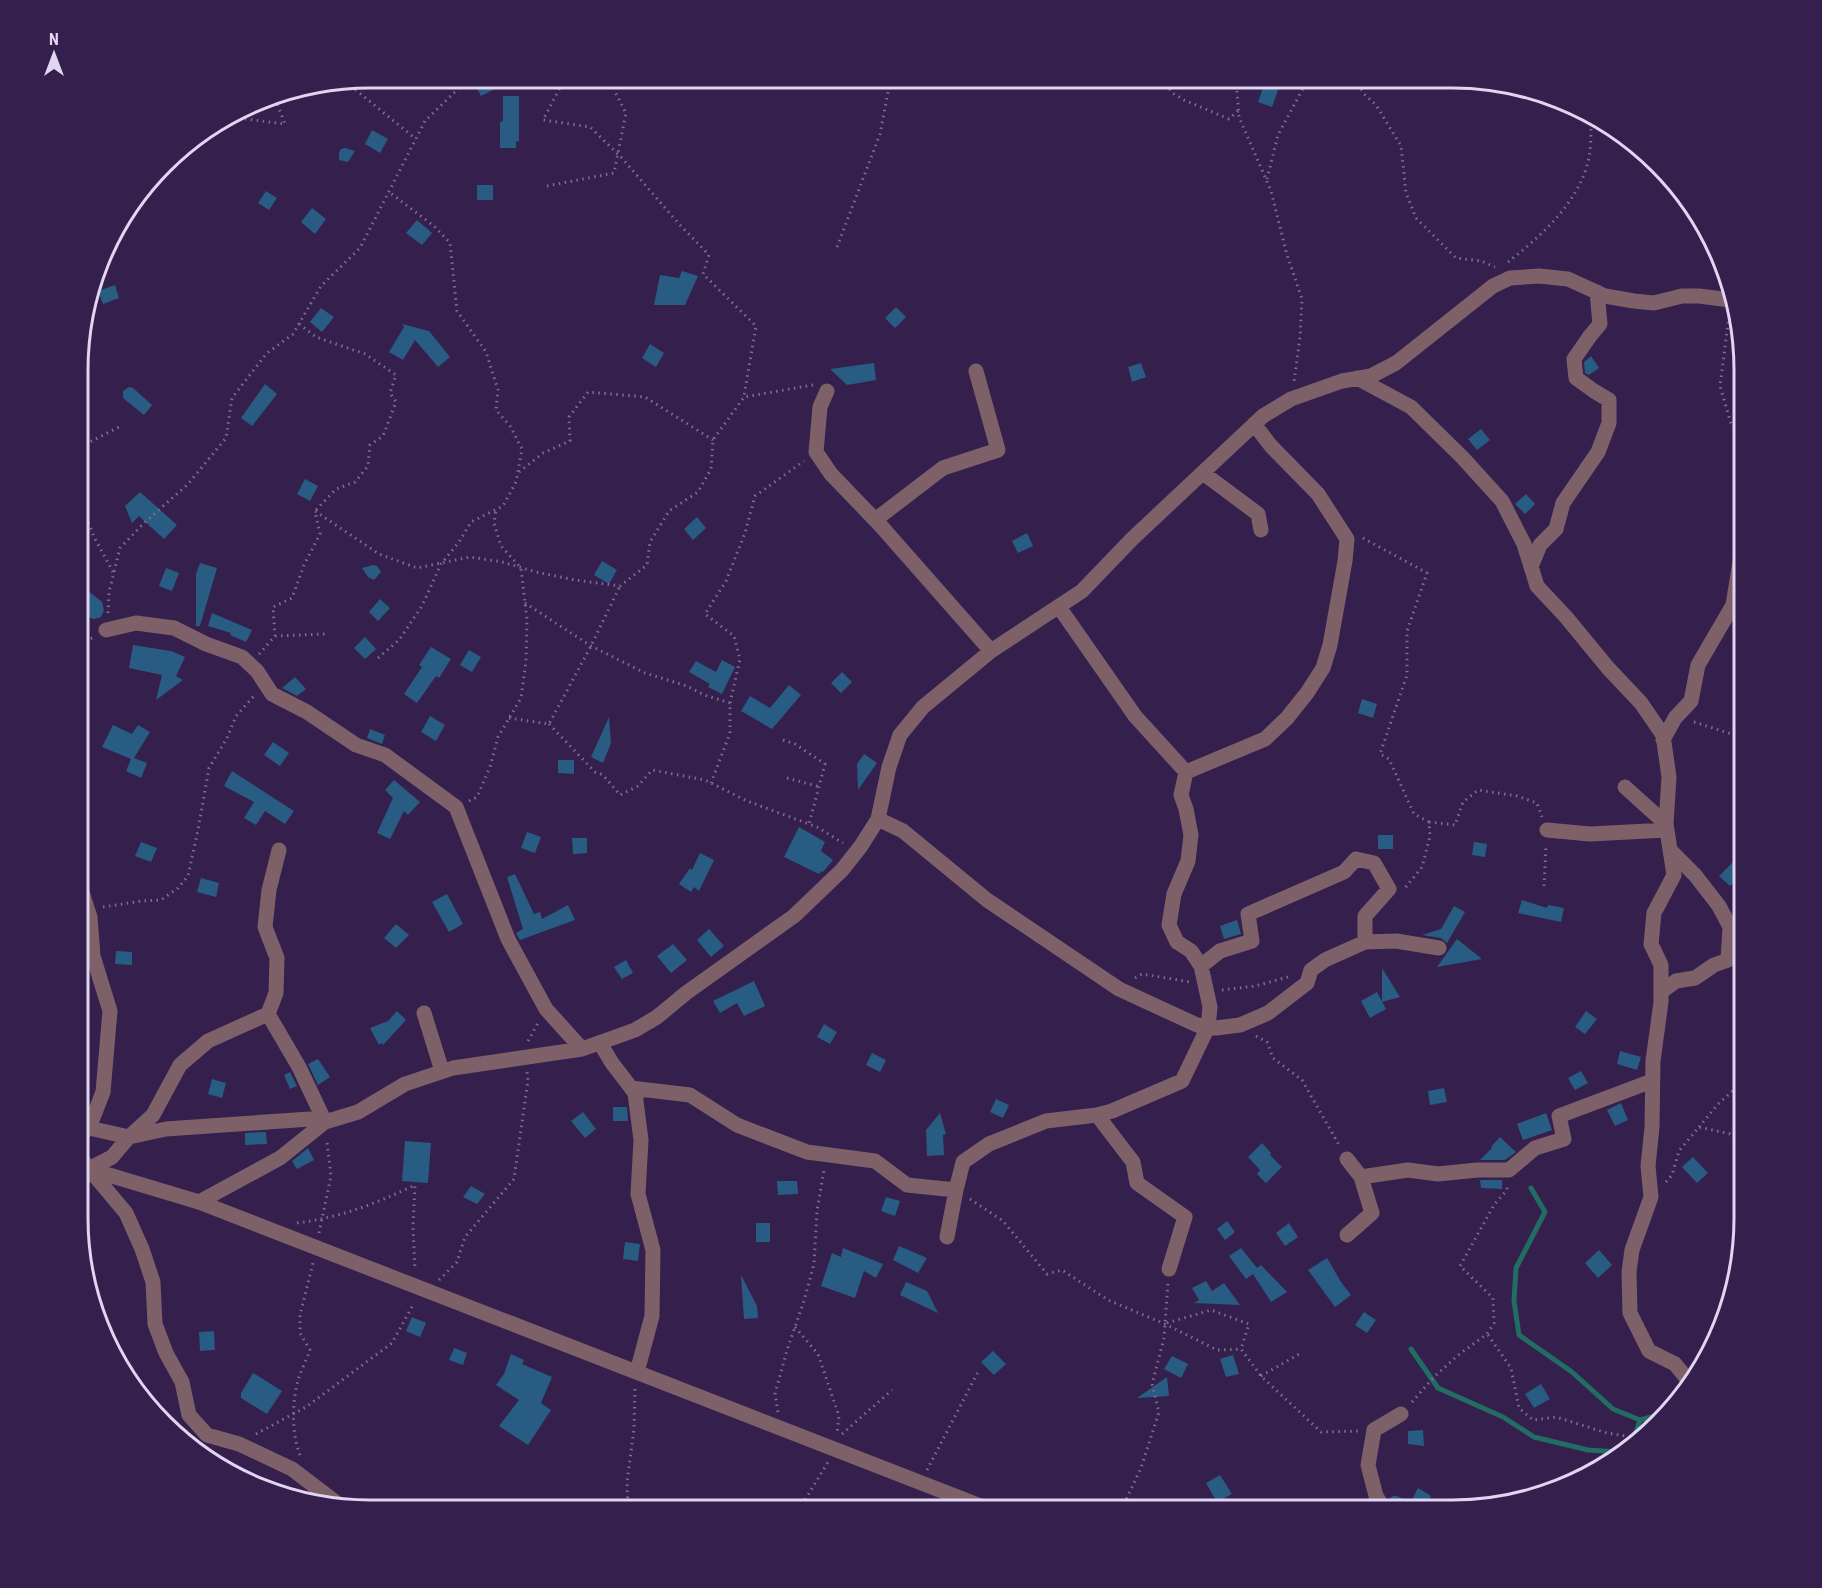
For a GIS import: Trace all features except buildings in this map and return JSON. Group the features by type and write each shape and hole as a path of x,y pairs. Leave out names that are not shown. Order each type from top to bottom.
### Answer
{"street":[{"path":"199,1202 280,1158 325,1122 358,1112 405,1084 442,1071 582,1049 635,1030 657,1017 794,916 827,886 857,851 878,819 889,767 900,735 922,708 991,651 1082,591 1132,539 1254,424 1291,399 1342,381 1371,376 1396,363 1506,274 1568,279 1605,296 1654,303 1682,296 1724,299"},
{"path":"1531,567 1540,545 1556,529 1563,503 1598,453 1609,423 1609,400 1576,378 1574,359 1600,324 1597,292"},
{"path":"875,520 943,468 998,450 976,371"},
{"path":"1357,378 1411,407 1462,457 1502,501 1524,544 1537,586 1641,703 1663,735 1669,777 1666,827 1674,875 1654,913 1652,944 1661,965 1661,992 1652,1081 1652,1127 1648,1166 1651,1197 1632,1250 1629,1272 1630,1313 1649,1351 1675,1364 1685,1376"},
{"path":"827,391 820,407 816,452 831,474 991,651"},
{"path":"1186,772 1265,739 1287,718 1307,693 1323,668 1330,645 1347,539 1318,494 1271,447 1254,424"},
{"path":"1203,473 1258,514 1261,530"},
{"path":"1663,740 1675,718 1691,701 1698,665 1733,605 1734,599"},
{"path":"1059,608 1135,716 1186,772"},
{"path":"106,630 136,623 174,628 206,644 242,657 257,671 272,694 307,712 356,745 385,755 456,807 508,939 546,1009 582,1049"},
{"path":"947,1237 963,1162 989,1144 1046,1121 1112,1111 1182,1081 1209,1026 1210,1007 1201,966 1191,951 1177,942 1169,925 1174,894 1188,861 1191,835 1181,795 1186,772"},
{"path":"1625,787 1666,827"},
{"path":"878,819 903,831 987,900 1119,988 1197,1024 1216,1028 1240,1025 1268,1012 1307,983 1311,970 1325,960 1365,942 1396,941 1438,948"},
{"path":"1547,830 1590,834 1666,827"},
{"path":"89,1169 112,1157 129,1137 153,1115 180,1065 208,1041 268,1014 276,993 278,958 265,927 269,890 279,850"},
{"path":"1661,992 1676,981 1695,978 1714,965 1728,960 1731,927 1719,906 1695,875 1670,850"},
{"path":"1201,966 1220,951 1252,941 1248,914 1344,872 1356,859 1374,863 1389,889 1365,916 1365,942"},
{"path":"88,911 93,956 110,1011 103,1092 88,1124"},
{"path":"424,1012 442,1071"},
{"path":"268,1014 299,1066 325,1122"},
{"path":"600,1043 635,1093 641,1140 638,1194 653,1250 652,1316 636,1372"},
{"path":"1361,1177 1408,1170 1438,1174 1509,1170 1535,1148 1564,1139 1559,1116 1652,1081"},
{"path":"631,1088 690,1095 737,1125 807,1152 875,1161 907,1185 956,1190"},
{"path":"1097,1114 1133,1162 1137,1184 1185,1217 1168,1269"},
{"path":"88,1132 129,1137 166,1129 310,1119 325,1122"},
{"path":"1347,1159 1361,1177 1372,1213 1347,1236"},
{"path":"89,1169 199,1202 966,1500"},
{"path":"89,1169 126,1213 142,1249 153,1282 155,1324 166,1353 182,1382 189,1415 207,1435 239,1444 292,1469 329,1496"},
{"path":"1378,1500 1368,1465 1374,1430 1401,1414"}],"path":[{"path":"88,640 106,630 109,592 120,548 188,484 226,438 232,398 266,354 293,334 321,286 360,248 425,122 459,88"},
{"path":"549,724 620,586 647,565 650,542 669,511 698,492 711,469 713,440 744,397 756,326 702,274 709,255 618,153 590,127 543,120 560,88"},
{"path":"837,247 880,134 889,88"},
{"path":"1169,88 1171,92 1184,100 1229,119 1239,110"},
{"path":"1237,88 1239,117 1271,192 1287,255 1302,299 1300,337 1291,399"},
{"path":"1266,180 1278,135 1303,88"},
{"path":"1360,88 1376,105 1401,146 1406,193 1416,218 1456,258 1481,261 1506,274 1507,262 1561,213 1574,196 1588,165 1591,126"},
{"path":"354,89 416,139"},
{"path":"547,186 614,173 626,113 614,90"},
{"path":"246,118 285,124 277,104"},
{"path":"378,658 399,640 422,606 441,564 459,542 471,522 503,506 516,482 522,449 510,426 496,410 498,390 486,352 457,311 450,243 434,226 388,192"},
{"path":"1729,319 1720,386 1732,427 1734,427"},
{"path":"299,324 316,337 365,354 396,375 390,393 396,402 383,436 370,445 368,466 355,482 336,489 315,511"},
{"path":"744,397 811,384 827,391"},
{"path":"518,472 543,453 570,441 569,417 588,392 645,397 713,440"},
{"path":"88,443 121,426"},
{"path":"711,783 730,733 730,703 740,659 734,636 705,614 726,581 745,532 755,496 816,452"},
{"path":"456,807 477,797 490,767 498,737 521,698 526,661 527,620 520,568 501,546 494,523 496,510"},
{"path":"315,511 379,554 417,568 470,556 575,580 620,586"},
{"path":"250,665 275,636 273,607 292,598 304,565 320,534 315,511"},
{"path":"88,521 113,573"},
{"path":"1342,531 1369,540 1426,573 1407,632 1407,675 1380,754 1389,759 1414,814 1429,822 1455,825 1463,802 1478,790 1517,796 1537,803 1547,830 1544,886"},
{"path":"525,603 591,646 645,673 730,703"},
{"path":"275,636 325,634"},
{"path":"90,917 105,905 161,900 178,888 188,876 209,768 227,738 236,716 266,684"},
{"path":"509,718 549,724 595,772 603,775 620,795 638,786 652,770 705,780 747,801 809,824 857,851"},
{"path":"1675,718 1734,735"},
{"path":"783,740 795,744 825,764 809,824"},
{"path":"787,778 820,787"},
{"path":"1389,889 1405,888 1422,867 1430,836 1429,822"},
{"path":"239,1444 306,1407 392,1343 422,1289 457,1262 465,1237 514,1179 528,1080 525,1065 518,1058 546,1009"},
{"path":"1240,1025 1267,1042 1273,1058 1302,1080 1347,1159"},
{"path":"1651,1197 1672,1175 1679,1151 1718,1104 1734,1090"},
{"path":"1699,1127 1730,1134 1734,1138"},
{"path":"781,1428 775,1394 814,1264 817,1211 826,1155"},
{"path":"1401,1414 1434,1377 1457,1356 1487,1334 1494,1323 1493,1298 1460,1266 1494,1205 1507,1190 1509,1170"},
{"path":"263,1227 322,1220 371,1206 416,1185 413,1226 422,1289"},
{"path":"956,1190 1003,1221 1047,1274 1062,1270 1108,1300 1165,1324 1217,1350 1240,1349"},
{"path":"1126,1500 1141,1468 1159,1412 1152,1384 1164,1338 1168,1269"},
{"path":"1165,1324 1211,1310 1249,1324 1240,1349"},
{"path":"795,1327 818,1354 839,1416 836,1440 892,1390"},
{"path":"1487,1334 1511,1368 1519,1408 1533,1420 1556,1417 1607,1433 1628,1436"},
{"path":"1240,1349 1261,1376 1321,1432 1374,1430"},
{"path":"301,1457 297,1448 294,1414 299,1378 310,1350"},
{"path":"1261,1376 1301,1353"},
{"path":"921,1482 979,1370"},
{"path":"628,1500 627,1482 634,1429 636,1372"},
{"path":"805,1500 835,1449"}],"waterway":[{"path":"1531,1188 1545,1212 1516,1268 1514,1301 1519,1335 1572,1372 1613,1409 1640,1420"},
{"path":"1411,1349 1438,1388 1503,1417 1534,1437 1588,1450 1609,1451"},
{"path":"1637,1429 1640,1420 1651,1417"}]}
